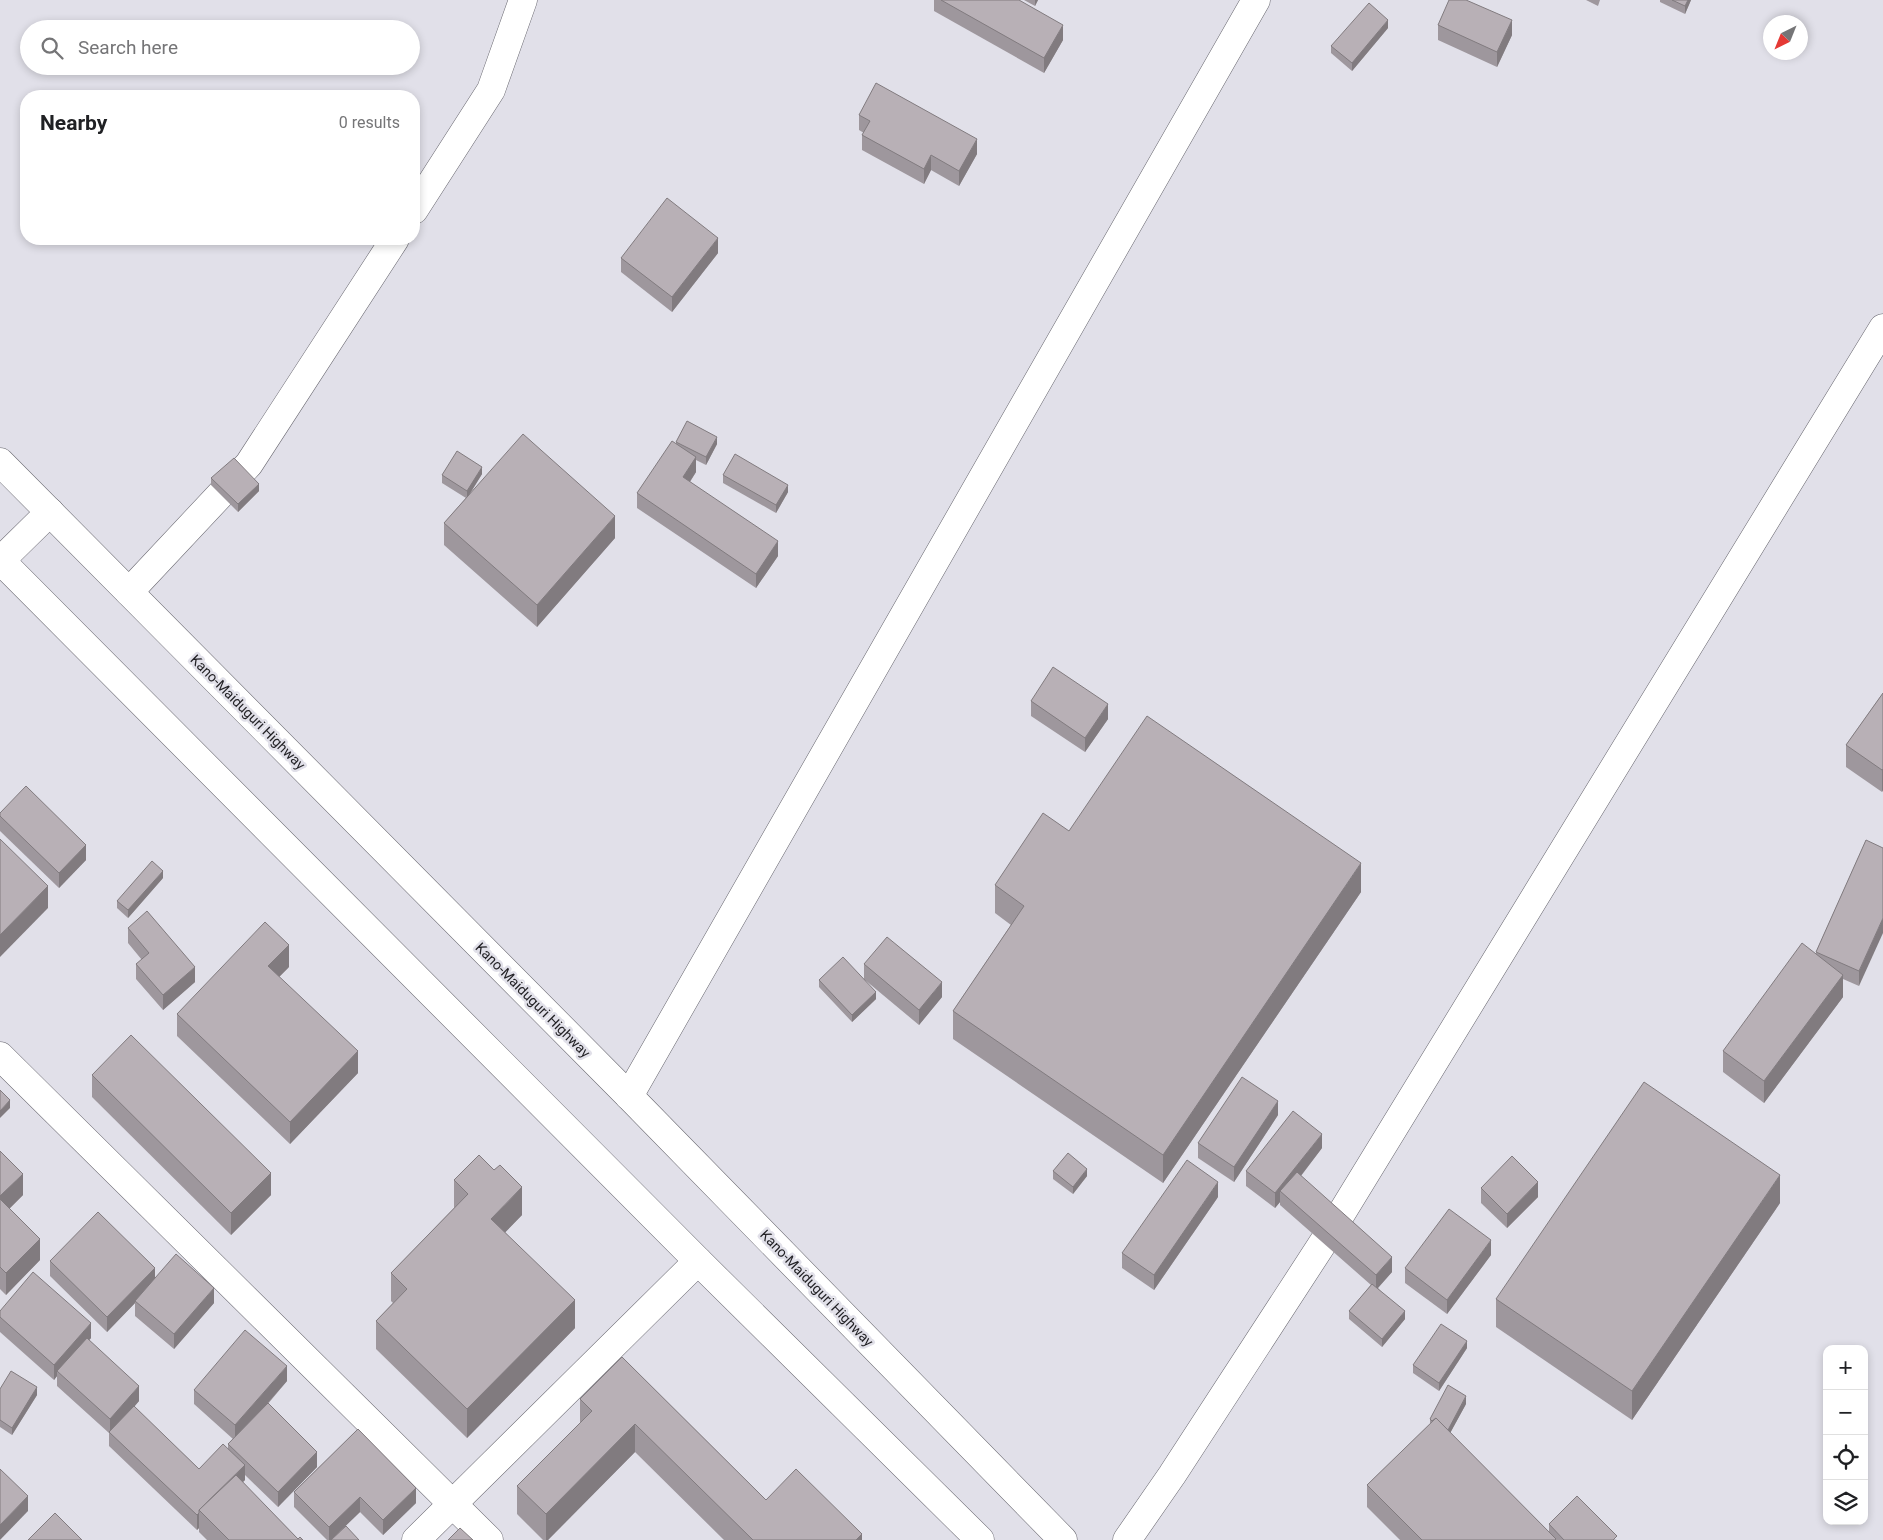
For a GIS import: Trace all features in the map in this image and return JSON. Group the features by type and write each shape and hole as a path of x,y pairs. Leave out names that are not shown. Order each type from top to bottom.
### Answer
{"main road":[{"path":"420,201 491,90 523,0"},
{"path":"629,1096 1256,0"},
{"path":"128,592 249,464 391,245"},
{"path":"1126,1540 1172,1475 1330,1232 1875,359 1883,328"},
{"name":"Kano-Maiduguri Highway","path":"0,462 629,1096 1063,1540"},
{"path":"50,512 0,561 698,1261 980,1540"},
{"path":"0,1056 489,1540"},
{"path":"416,1540 698,1261"}],"building":[{"path":"941,0 1019,0 1063,25 1044,58"},
{"path":"1449,0 1466,0 1512,20 1497,52 1438,25"},
{"path":"1672,0 1688,0 1685,6"},
{"path":"1369,3 1388,20 1352,63 1331,46"},
{"path":"876,83 977,139 959,171 931,155 924,169 862,135 870,121 859,115"},
{"path":"667,198 718,238 672,297 621,258"},
{"path":"687,421 717,437 706,457 676,442"},
{"path":"523,434 615,516 537,605 444,523"},
{"path":"672,441 696,457 683,477 778,541 756,574 637,493"},
{"path":"457,451 482,467 467,491 442,475"},
{"path":"735,454 788,485 776,505 723,475"},
{"path":"234,458 259,484 238,504 211,478"},
{"path":"1053,667 1108,704 1085,738 1031,701"},
{"path":"1883,693 1883,769 1882,770 1846,745"},
{"path":"1147,716 1361,863 1163,1155 953,1011 1024,906 995,885 1043,813 1069,831"},
{"path":"26,786 86,845 59,873 0,816 0,813"},
{"path":"0,839 48,886 0,935"},
{"path":"1866,840 1883,848 1883,918 1859,971 1816,952"},
{"path":"152,861 163,871 128,910 117,901"},
{"path":"147,911 195,967 163,995 136,964 149,953 128,928"},
{"path":"265,922 289,945 268,966 358,1051 290,1122 177,1014"},
{"path":"887,937 942,982 919,1010 864,964"},
{"path":"1802,943 1843,975 1764,1081 1723,1051"},
{"path":"843,957 876,992 852,1015 819,980"},
{"path":"131,1035 271,1173 231,1213 92,1075"},
{"path":"1242,1077 1278,1101 1234,1167 1198,1143"},
{"path":"1644,1082 1780,1175 1632,1391 1496,1299"},
{"path":"0,1090 10,1100 0,1111"},
{"path":"1293,1111 1322,1134 1275,1193 1246,1171"},
{"path":"0,1151 23,1174 0,1196"},
{"path":"1068,1153 1087,1169 1073,1187 1053,1171"},
{"path":"479,1155 494,1170 500,1165 522,1187 491,1219 575,1300 467,1409 376,1321 407,1289 391,1273 468,1194 454,1180"},
{"path":"1512,1156 1538,1182 1507,1214 1481,1188"},
{"path":"1187,1160 1218,1182 1154,1275 1122,1253"},
{"path":"1297,1172 1392,1257 1376,1275 1280,1191"},
{"path":"0,1199 40,1239 6,1273 0,1267"},
{"path":"1449,1209 1491,1240 1447,1300 1405,1268"},
{"path":"98,1212 155,1268 107,1317 50,1261"},
{"path":"176,1254 214,1288 174,1334 135,1301"},
{"path":"33,1272 91,1323 54,1365 0,1317 0,1311"},
{"path":"1372,1284 1405,1311 1382,1339 1349,1311"},
{"path":"1441,1324 1467,1341 1439,1383 1413,1365"},
{"path":"245,1330 287,1366 235,1425 194,1390"},
{"path":"87,1338 139,1386 110,1419 57,1371"},
{"path":"622,1357 766,1500 796,1469 862,1534 856,1540 753,1540 635,1424 546,1514 517,1486 592,1411 580,1399"},
{"path":"11,1371 37,1387 12,1428 0,1420 0,1389"},
{"path":"1448,1385 1466,1396 1448,1430 1436,1418 1432,1421 1430,1419"},
{"path":"268,1403 317,1452 278,1492 228,1444"},
{"path":"134,1406 199,1469 223,1444 245,1465 199,1510 197,1515 109,1432"},
{"path":"1436,1418 1555,1540 1422,1540 1367,1485"},
{"path":"358,1429 416,1488 383,1520 360,1497 329,1527 294,1492"},
{"path":"0,1469 28,1496 0,1525"},
{"path":"236,1475 298,1539 300,1537 303,1540 229,1540 199,1510"},
{"path":"1577,1496 1617,1536 1613,1540 1564,1540 1549,1524"},
{"path":"55,1513 82,1540 28,1540"},
{"path":"346,1526 359,1540 331,1540"},
{"path":"460,1528 473,1540 448,1540"}]}
